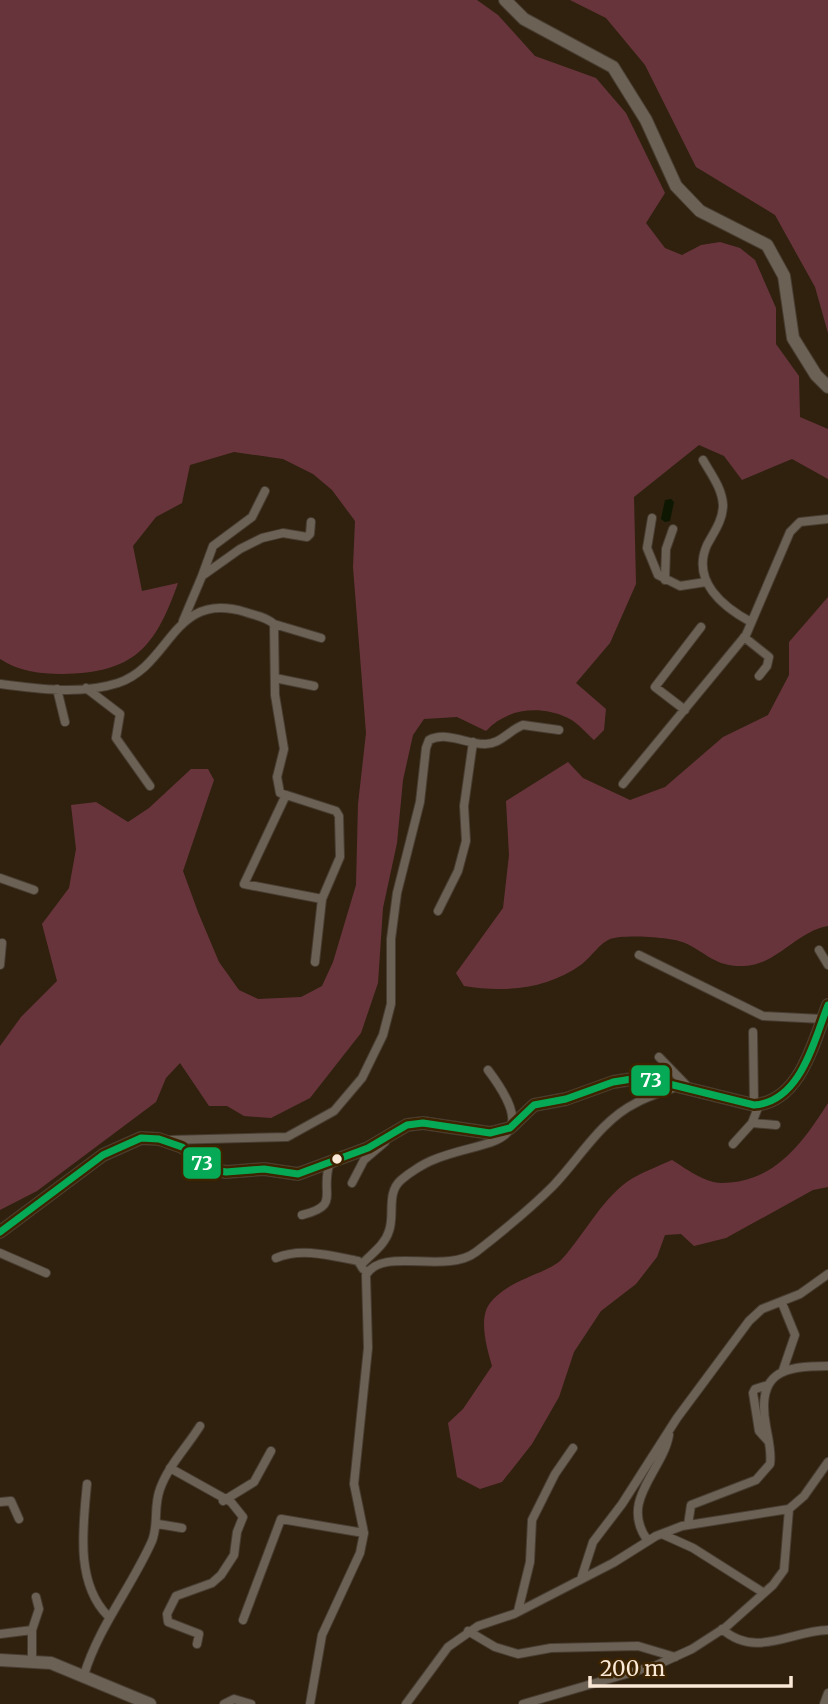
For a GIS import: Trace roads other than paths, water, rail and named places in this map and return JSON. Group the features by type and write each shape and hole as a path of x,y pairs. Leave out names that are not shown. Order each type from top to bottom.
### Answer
{"street":[{"path":"505,0 524,19 612,66 646,120 676,186 700,211 767,245 784,276 793,338 816,375 828,387"},
{"path":"703,460 721,492 723,504 722,516 702,560 706,582 732,612 751,622"},
{"path":"0,684 57,690 118,683 134,675 148,663 183,621 213,546 252,517 265,491"},
{"path":"652,518 647,548 652,563 665,580 687,586 706,582"},
{"path":"623,784 744,637 790,531 800,523 828,519"},
{"path":"202,576 262,538 283,533 307,537 311,522"},
{"path":"665,580 666,549 673,529"},
{"path":"183,621 203,610 232,608 321,638"},
{"path":"275,624 275,678 284,749 277,777 281,793 285,797 336,811 339,816 340,857 322,899 315,962"},
{"path":"685,710 655,687 701,627"},
{"path":"744,637 769,657 768,666 759,676"},
{"path":"275,678 314,686"},
{"path":"86,688 120,714 116,737 150,786"},
{"path":"57,690 65,722"},
{"path":"0,1232 103,1156 127,1142 141,1138 163,1141 287,1137 345,1102 362,1078 383,1035 391,1004 391,939 397,893 420,802 426,748 435,737 473,743 497,743 523,725 559,730"},
{"path":"438,911 458,871 466,841 464,806 473,743"},
{"path":"285,797 244,884 322,899"},
{"path":"0,878 34,890"},
{"path":"0,965 2,943"},
{"path":"819,950 828,965"},
{"path":"639,955 763,1016 822,1019"},
{"path":"362,1264 388,1236 393,1190 401,1180 433,1160 493,1144 504,1138 510,1128 534,1105 566,1100 613,1082 632,1079 757,1105 780,1096 798,1078 828,1005"},
{"path":"733,1144 751,1123 757,1105 753,1032"},
{"path":"659,1058 685,1088"},
{"path":"488,1070 507,1101 512,1116 510,1128"},
{"path":"366,1275 372,1267 384,1261 449,1262 472,1255 529,1210 571,1168 585,1147 634,1103 685,1088"},
{"path":"163,1141 182,1147 210,1169 226,1172 264,1169 298,1174 368,1148 407,1125 423,1123 482,1133 510,1128"},
{"path":"751,1123 776,1125"},
{"path":"352,1183 364,1160 394,1132"},
{"path":"302,1215 325,1208 326,1175 331,1160"},
{"path":"0,1253 46,1273"},
{"path":"276,1258 289,1253 327,1255 362,1264"},
{"path":"310,1704 322,1635 360,1553 364,1533 354,1484 368,1348 366,1275 362,1264"},
{"path":"581,1579 593,1542 622,1504 670,1429 756,1313 782,1303 828,1274"},
{"path":"782,1303 795,1335 783,1370"},
{"path":"768,1441 759,1431 752,1393 755,1389 768,1385 783,1370 793,1366 828,1366"},
{"path":"688,1525 688,1510 695,1503 756,1480 770,1464 764,1416 768,1385"},
{"path":"84,1675 108,1616 120,1601 158,1524 155,1509 160,1489 170,1468 200,1426"},
{"path":"648,1541 640,1531 637,1512 648,1477 667,1443 670,1429"},
{"path":"517,1611 530,1563 532,1520 555,1474 573,1448"},
{"path":"223,1501 254,1482 271,1451"},
{"path":"406,1704 448,1647 468,1631 517,1611 581,1579 662,1534 688,1525 789,1509 804,1496 828,1462"},
{"path":"170,1468 223,1501 231,1502 243,1517 237,1532 234,1555 226,1569 212,1583 176,1596 167,1614 168,1622 175,1627 199,1634 197,1644"},
{"path":"87,1484 83,1538 88,1581 95,1604 108,1616"},
{"path":"0,1502 11,1501 19,1519"},
{"path":"523,1704 549,1694 629,1675 675,1657 722,1629 764,1593 784,1570 789,1509"},
{"path":"243,1620 281,1519 364,1533"},
{"path":"158,1524 182,1528"},
{"path":"662,1534 694,1548 764,1593"},
{"path":"32,1661 32,1630 39,1609 36,1597"},
{"path":"722,1629 743,1643 758,1644 828,1630"},
{"path":"0,1634 32,1630"},
{"path":"468,1631 495,1647 518,1654 551,1648 638,1646 675,1657"},
{"path":"0,1660 32,1661 84,1675 150,1704"},
{"path":"824,1704 828,1693"},
{"path":"224,1704 234,1699 251,1704"}]}
